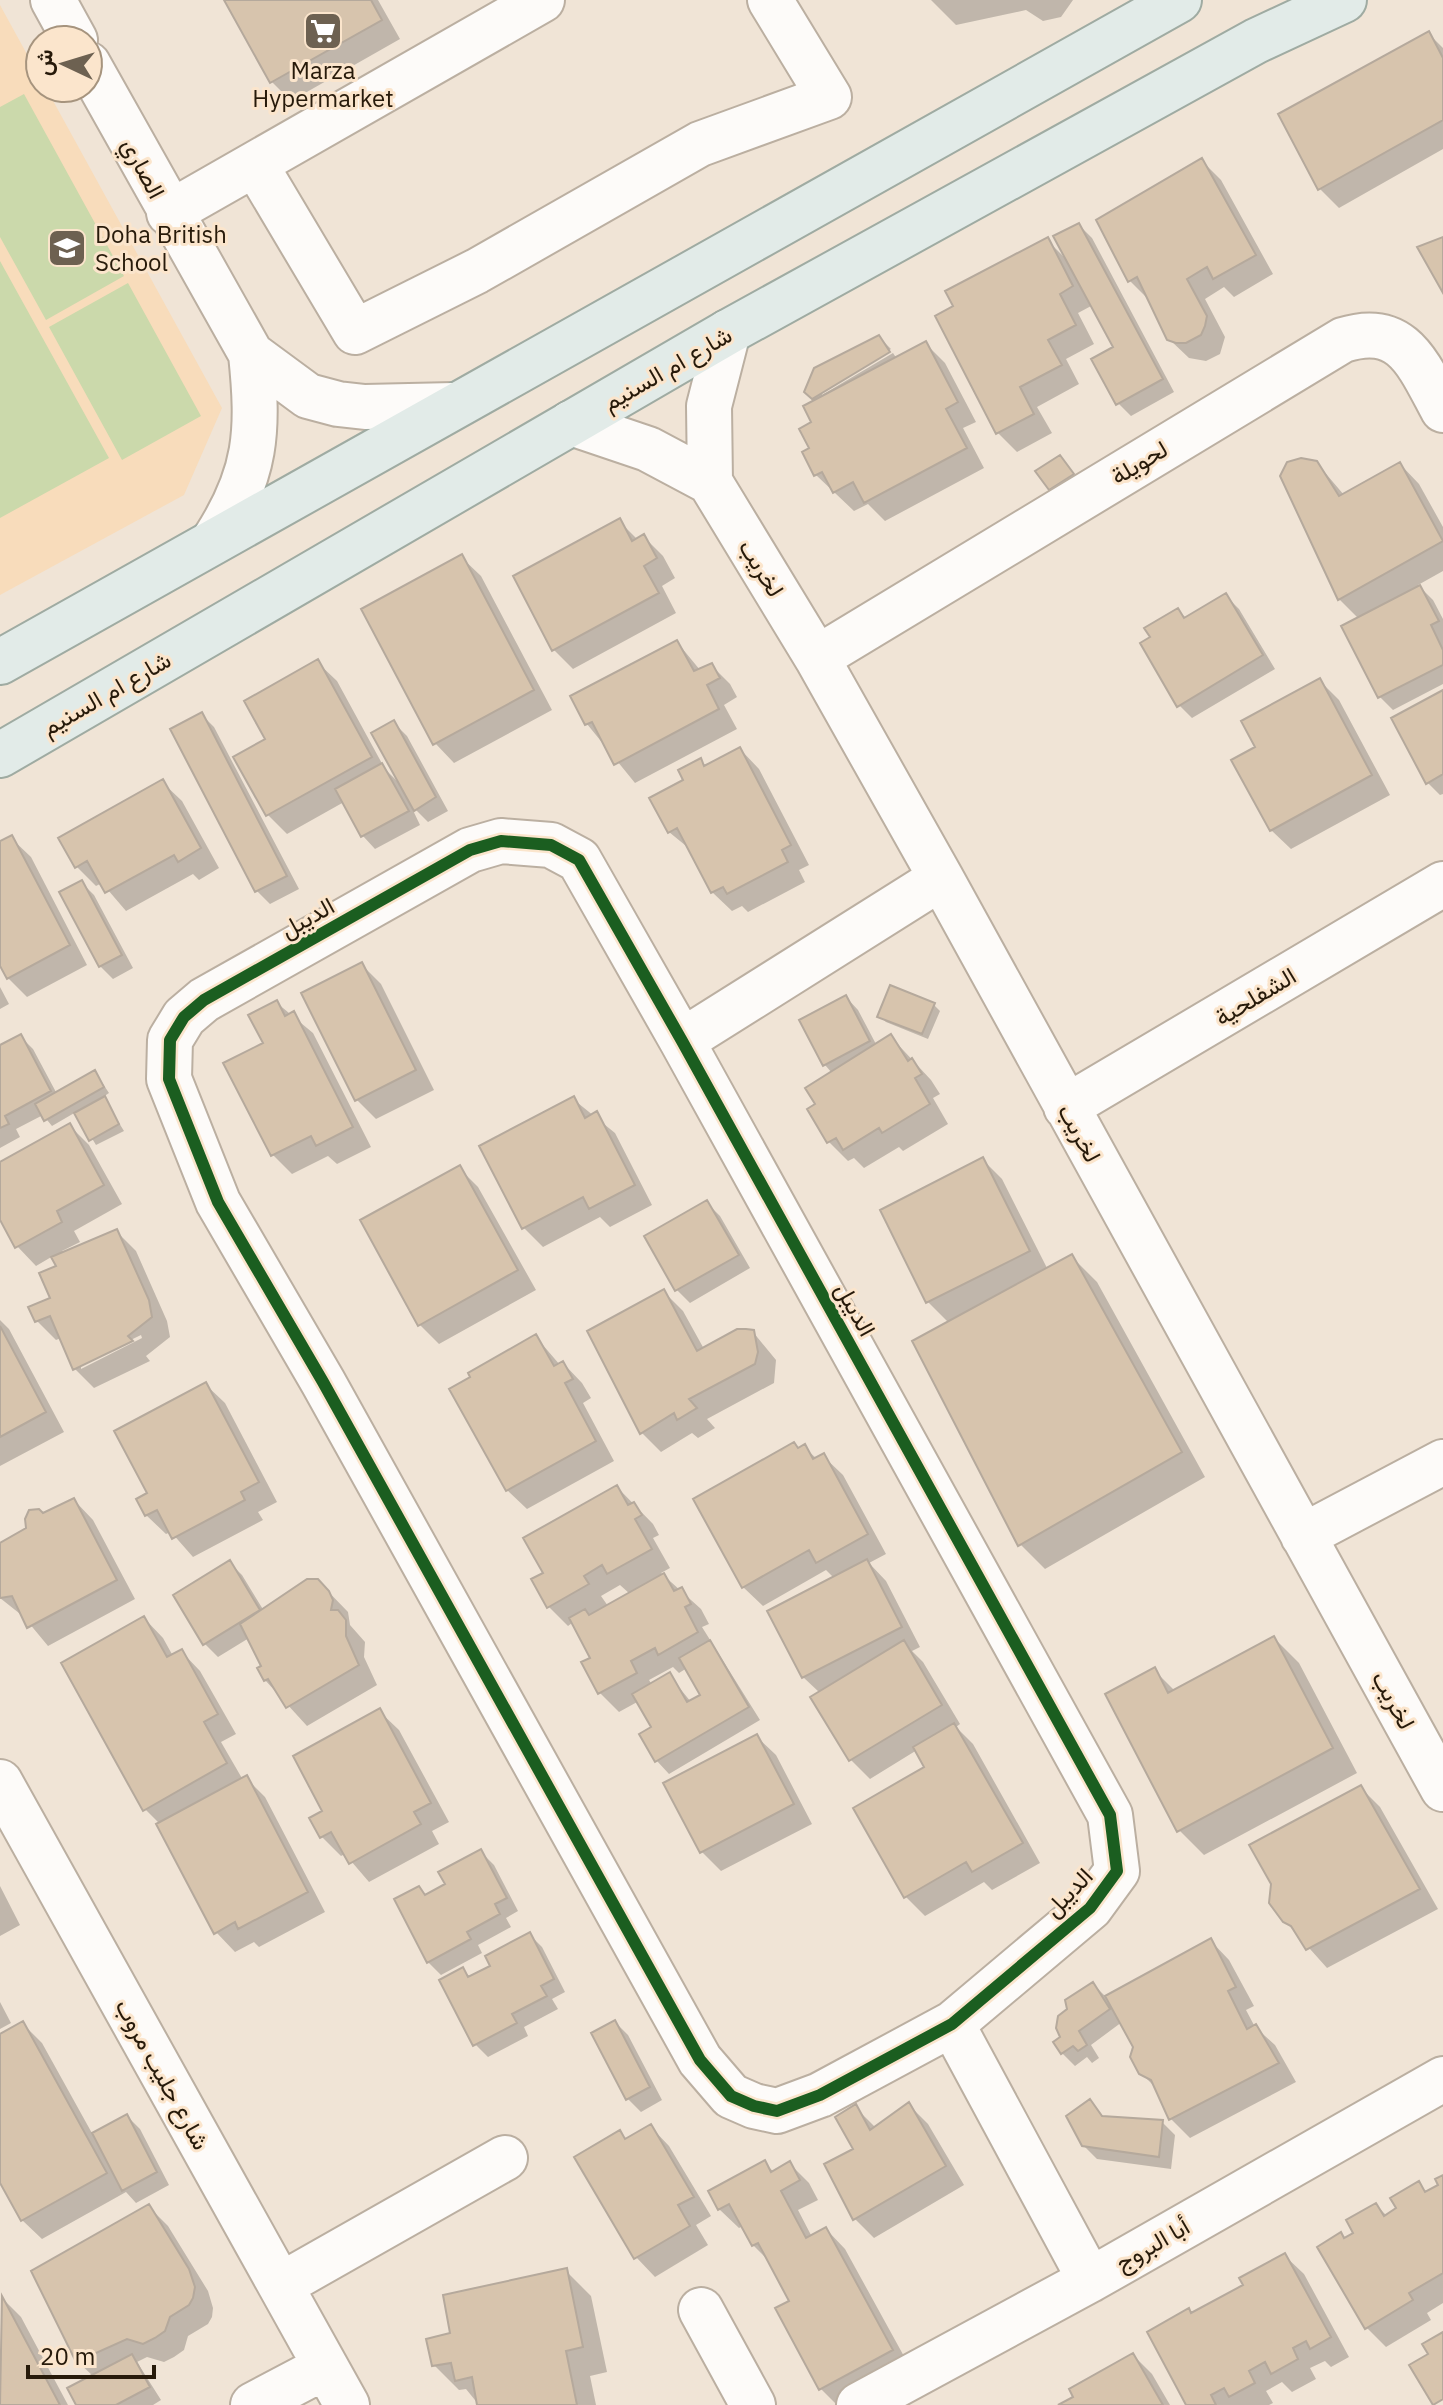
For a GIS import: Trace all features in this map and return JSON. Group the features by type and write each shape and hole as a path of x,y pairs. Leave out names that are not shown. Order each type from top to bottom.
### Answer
{"main road":[{"path":"0,662 1179,0"},
{"name":"شارع ام السنيم","path":"0,755 728,332 1256,41 1344,0"}],"street":[{"path":"53,0 66,24"},
{"path":"169,213 542,0"},
{"path":"255,164 355,332 477,271 700,144 829,97 770,0"},
{"name":"الصاري","path":"104,93 251,354 308,396 338,404 365,407 454,405"},
{"path":"571,423 648,449 710,482 709,406 728,332"},
{"name":"لحويلة","path":"817,658 1343,340 1376,333 1394,339 1420,368 1443,410"},
{"name":"الصاري","path":"214,540 237,504 252,455 257,406 251,354"},
{"name":"لخريب","path":"710,482 817,658 941,878 1443,1789"},
{"name":"الديبل","path":"501,841 551,845 579,860 1110,1815 1117,1871 1090,1908 952,2024 820,2095 777,2111 731,2096 712,2078 556,1805 323,1382 218,1202 169,1079 170,1040 184,1017 204,1000 470,850 501,841"},
{"path":"682,1041 941,878"},
{"name":"الشفلحية","path":"1066,1107 1443,884"},
{"path":"1303,1536 1443,1462"},
{"name":"شارع جليب مروب","path":"0,1782 347,2405"},
{"path":"952,2024 1090,2280"},
{"name":"أبا البروج","path":"859,2405 1090,2280 1443,2079"},
{"path":"281,2285 505,2158"},
{"path":"701,2310 753,2405"},
{"path":"253,2405 325,2367"}],"shaded area":[{"name":"Doha British School","path":"0,5 24,49 24,104 55,104 222,408 184,495 0,595"}],"green space":[{"path":"24,94 24,104 29,104 124,276 46,320 0,237 0,107"},
{"path":"0,261 109,458 0,518"},
{"path":"128,283 201,416 122,460 49,327"}],"building":[{"path":"224,0 371,0 382,20 270,83"},
{"path":"1429,31 1443,58 1443,120 1318,190 1278,114"},
{"path":"1202,158 1256,255 1213,279 1207,267 1187,279 1207,316 1201,335 1186,343 1176,343 1167,340 1137,277 1128,282 1096,220"},
{"path":"1079,223 1163,379 1116,405 1091,359 1113,347 1053,236"},
{"path":"1048,237 1073,286 1060,294 1076,325 1048,340 1062,365 1020,387 1034,414 996,434 935,316 953,306 945,291"},
{"path":"1443,237 1443,293 1417,247"},
{"path":"879,335 890,352 812,399 804,392 814,368"},
{"path":"926,341 958,402 946,409 967,448 864,503 853,482 833,493 822,472 814,476 802,452 809,448 799,429 811,422 803,406"},
{"path":"1060,455 1074,474 1049,490 1035,471"},
{"path":"1301,458 1317,461 1339,496 1400,462 1443,541 1338,600 1280,476 1287,462"},
{"path":"620,518 632,541 644,534 657,558 644,566 659,593 552,651 513,576"},
{"path":"462,554 534,690 433,745 361,609"},
{"path":"1420,585 1439,621 1431,625 1443,650 1443,665 1378,698 1341,626"},
{"path":"1226,593 1263,655 1177,707 1140,643 1150,637 1144,628 1178,608 1184,618"},
{"path":"677,640 694,671 712,663 720,678 707,685 719,709 614,765 592,722 585,725 570,696"},
{"path":"318,659 372,757 266,816 233,757 265,739 244,701"},
{"path":"1320,678 1372,775 1270,831 1231,760 1255,747 1241,721"},
{"path":"1443,690 1443,774 1426,784 1391,718"},
{"path":"202,712 287,876 255,892 170,729"},
{"path":"394,720 436,797 414,811 371,733"},
{"path":"740,747 791,845 782,850 788,862 727,894 723,887 711,893 677,828 668,833 649,798 683,780 678,770 701,758 704,766"},
{"path":"382,763 409,811 361,837 335,789"},
{"path":"163,779 201,848 178,862 174,855 105,893 87,861 75,868 58,838"},
{"path":"12,835 70,945 7,979 0,966 0,841"},
{"path":"82,880 122,955 99,967 59,892"},
{"path":"362,962 416,1070 355,1101 301,993"},
{"path":"890,985 935,1003 922,1034 877,1017"},
{"path":"846,995 870,1041 823,1066 799,1020"},
{"path":"277,1000 285,1016 294,1011 353,1127 316,1146 311,1136 271,1156 223,1063 263,1043 248,1015"},
{"path":"21,1034 51,1091 5,1116 9,1124 0,1128 0,1045"},
{"path":"891,1034 908,1061 912,1058 922,1074 915,1078 930,1104 882,1133 879,1128 843,1150 836,1138 827,1143 807,1109 815,1104 805,1088"},
{"path":"95,1070 104,1087 44,1121 35,1104"},
{"path":"105,1096 119,1124 89,1141 74,1113"},
{"path":"574,1096 585,1118 597,1111 635,1185 589,1209 583,1197 522,1229 479,1146"},
{"path":"70,1123 104,1185 57,1211 62,1222 15,1248 0,1220 0,1162"},
{"path":"983,1157 1030,1251 926,1303 880,1210"},
{"path":"460,1165 518,1270 418,1326 360,1220"},
{"path":"707,1200 739,1255 675,1291 644,1236"},
{"path":"117,1229 149,1300 152,1317 128,1336 133,1341 73,1370 50,1316 35,1322 28,1307 50,1298 39,1273 56,1266 51,1257"},
{"path":"1072,1254 1182,1452 1018,1546 912,1341"},
{"path":"664,1289 697,1351 737,1329 746,1329 754,1330 758,1352 755,1364 689,1399 697,1408 677,1420 674,1413 640,1434 587,1331"},
{"path":"0,1326 46,1412 0,1437"},
{"path":"536,1334 554,1366 563,1361 573,1379 565,1383 596,1441 506,1491 449,1389 470,1377 468,1373"},
{"path":"206,1382 259,1482 241,1492 245,1500 172,1539 157,1510 145,1516 136,1499 147,1493 114,1431"},
{"path":"794,1442 798,1448 805,1444 813,1459 824,1453 868,1534 816,1563 809,1550 742,1588 693,1499"},
{"path":"617,1485 628,1505 634,1502 642,1515 635,1519 652,1549 607,1574 602,1565 584,1576 589,1584 547,1608 531,1579 543,1573 523,1538"},
{"path":"74,1498 117,1580 27,1628 12,1596 0,1598 0,1543 26,1528 25,1519 29,1510 39,1509 43,1513"},
{"path":"867,1559 902,1627 802,1678 767,1611"},
{"path":"230,1560 260,1610 203,1645 173,1595"},
{"path":"664,1573 674,1591 682,1587 691,1604 685,1607 698,1632 658,1655 655,1648 631,1661 637,1673 598,1694 581,1662 590,1658 569,1618 585,1609 589,1615"},
{"path":"307,1579 318,1579 329,1591 333,1600 331,1610 338,1610 346,1620 346,1636 359,1665 286,1708 268,1679 264,1681 257,1668 261,1666 240,1624"},
{"path":"144,1616 167,1657 182,1649 218,1714 204,1722 227,1763 143,1811 61,1663"},
{"path":"1274,1636 1333,1748 1177,1832 1105,1694 1155,1667 1168,1693"},
{"path":"710,1640 749,1707 655,1762 639,1734 651,1727 632,1694 670,1672 687,1702 700,1695 679,1658"},
{"path":"904,1640 942,1705 849,1761 810,1697"},
{"path":"380,1708 431,1803 414,1812 421,1824 349,1864 331,1832 320,1838 309,1818 322,1811 293,1756"},
{"path":"954,1723 1023,1843 972,1872 966,1862 904,1898 853,1808 924,1767 913,1747"},
{"path":"757,1734 794,1804 700,1853 663,1783"},
{"path":"247,1775 308,1892 238,1929 235,1922 214,1934 156,1824"},
{"path":"1361,1785 1420,1889 1306,1950 1291,1926 1283,1922 1269,1903 1271,1884 1249,1845"},
{"path":"481,1849 507,1898 495,1904 500,1914 467,1932 471,1939 427,1963 394,1899 419,1886 425,1895 445,1884 438,1872"},
{"path":"530,1932 554,1979 541,1986 547,1996 512,2014 517,2023 473,2046 439,1980 463,1967 468,1977 490,1966 485,1956"},
{"path":"1211,1938 1236,1987 1228,1991 1247,2029 1256,2024 1279,2063 1169,2120 1151,2080 1139,2074 1130,2057 1133,2047 1105,1996"},
{"path":"1093,1982 1110,2009 1079,2031 1087,2045 1078,2051 1073,2046 1061,2054 1053,2042 1060,2037 1056,2028 1058,2016 1067,2009 1065,2000"},
{"path":"615,2020 650,2087 626,2100 591,2033"},
{"path":"23,2021 107,2173 21,2221 0,2183 0,2034"},
{"path":"1090,2099 1102,2116 1163,2120 1159,2157 1082,2146 1066,2116"},
{"path":"909,2102 946,2166 853,2220 824,2164 853,2149 835,2117 856,2104 870,2130"},
{"path":"127,2114 157,2172 122,2191 92,2133"},
{"path":"651,2124 694,2197 678,2205 690,2226 634,2259 574,2157 620,2130 625,2139"},
{"path":"765,2160 771,2172 790,2161 800,2180 781,2191 806,2238 826,2227 893,2350 819,2390 775,2308 789,2301 758,2243 752,2246 729,2204 718,2210 708,2191"},
{"path":"1443,2175 1443,2273 1409,2293 1413,2300 1365,2329 1317,2247 1341,2232 1344,2238 1353,2233 1346,2220 1376,2203 1384,2216 1396,2208 1390,2198 1419,2181 1425,2192 1438,2185 1435,2179"},
{"path":"149,2204 189,2269 195,2287 193,2298 189,2305 170,2317 165,2331 155,2338 143,2344 127,2339 76,2362 31,2271"},
{"path":"1285,2253 1331,2337 1310,2349 1306,2341 1293,2348 1298,2359 1271,2374 1265,2362 1249,2371 1255,2383 1229,2397 1224,2388 1211,2395 1216,2405 1186,2405 1147,2332 1189,2308 1191,2313 1243,2285 1239,2278"},
{"path":"567,2268 583,2347 566,2351 577,2405 477,2405 472,2377 455,2381 451,2363 432,2366 426,2339 450,2333 443,2295"},
{"path":"2,2296 60,2405 0,2405"},
{"path":"1443,2332 1443,2399 1433,2405 1409,2365 1428,2354 1422,2344"},
{"path":"1133,2353 1163,2405 1058,2405 1073,2397 1069,2389"},
{"path":"132,2354 150,2387 116,2405 76,2405 67,2388"}],"cycle path":[{"path":"501,841 551,845 579,860 1110,1815 1117,1871 1090,1908 952,2024 820,2095 777,2111 731,2096 700,2060 323,1382 218,1202 169,1079 170,1040 184,1017 204,1000 470,850 501,841"}],"place":[{"name":"Marza Hypermarket","path":"323,31"},
{"name":"Doha British School","path":"67,248"}]}
